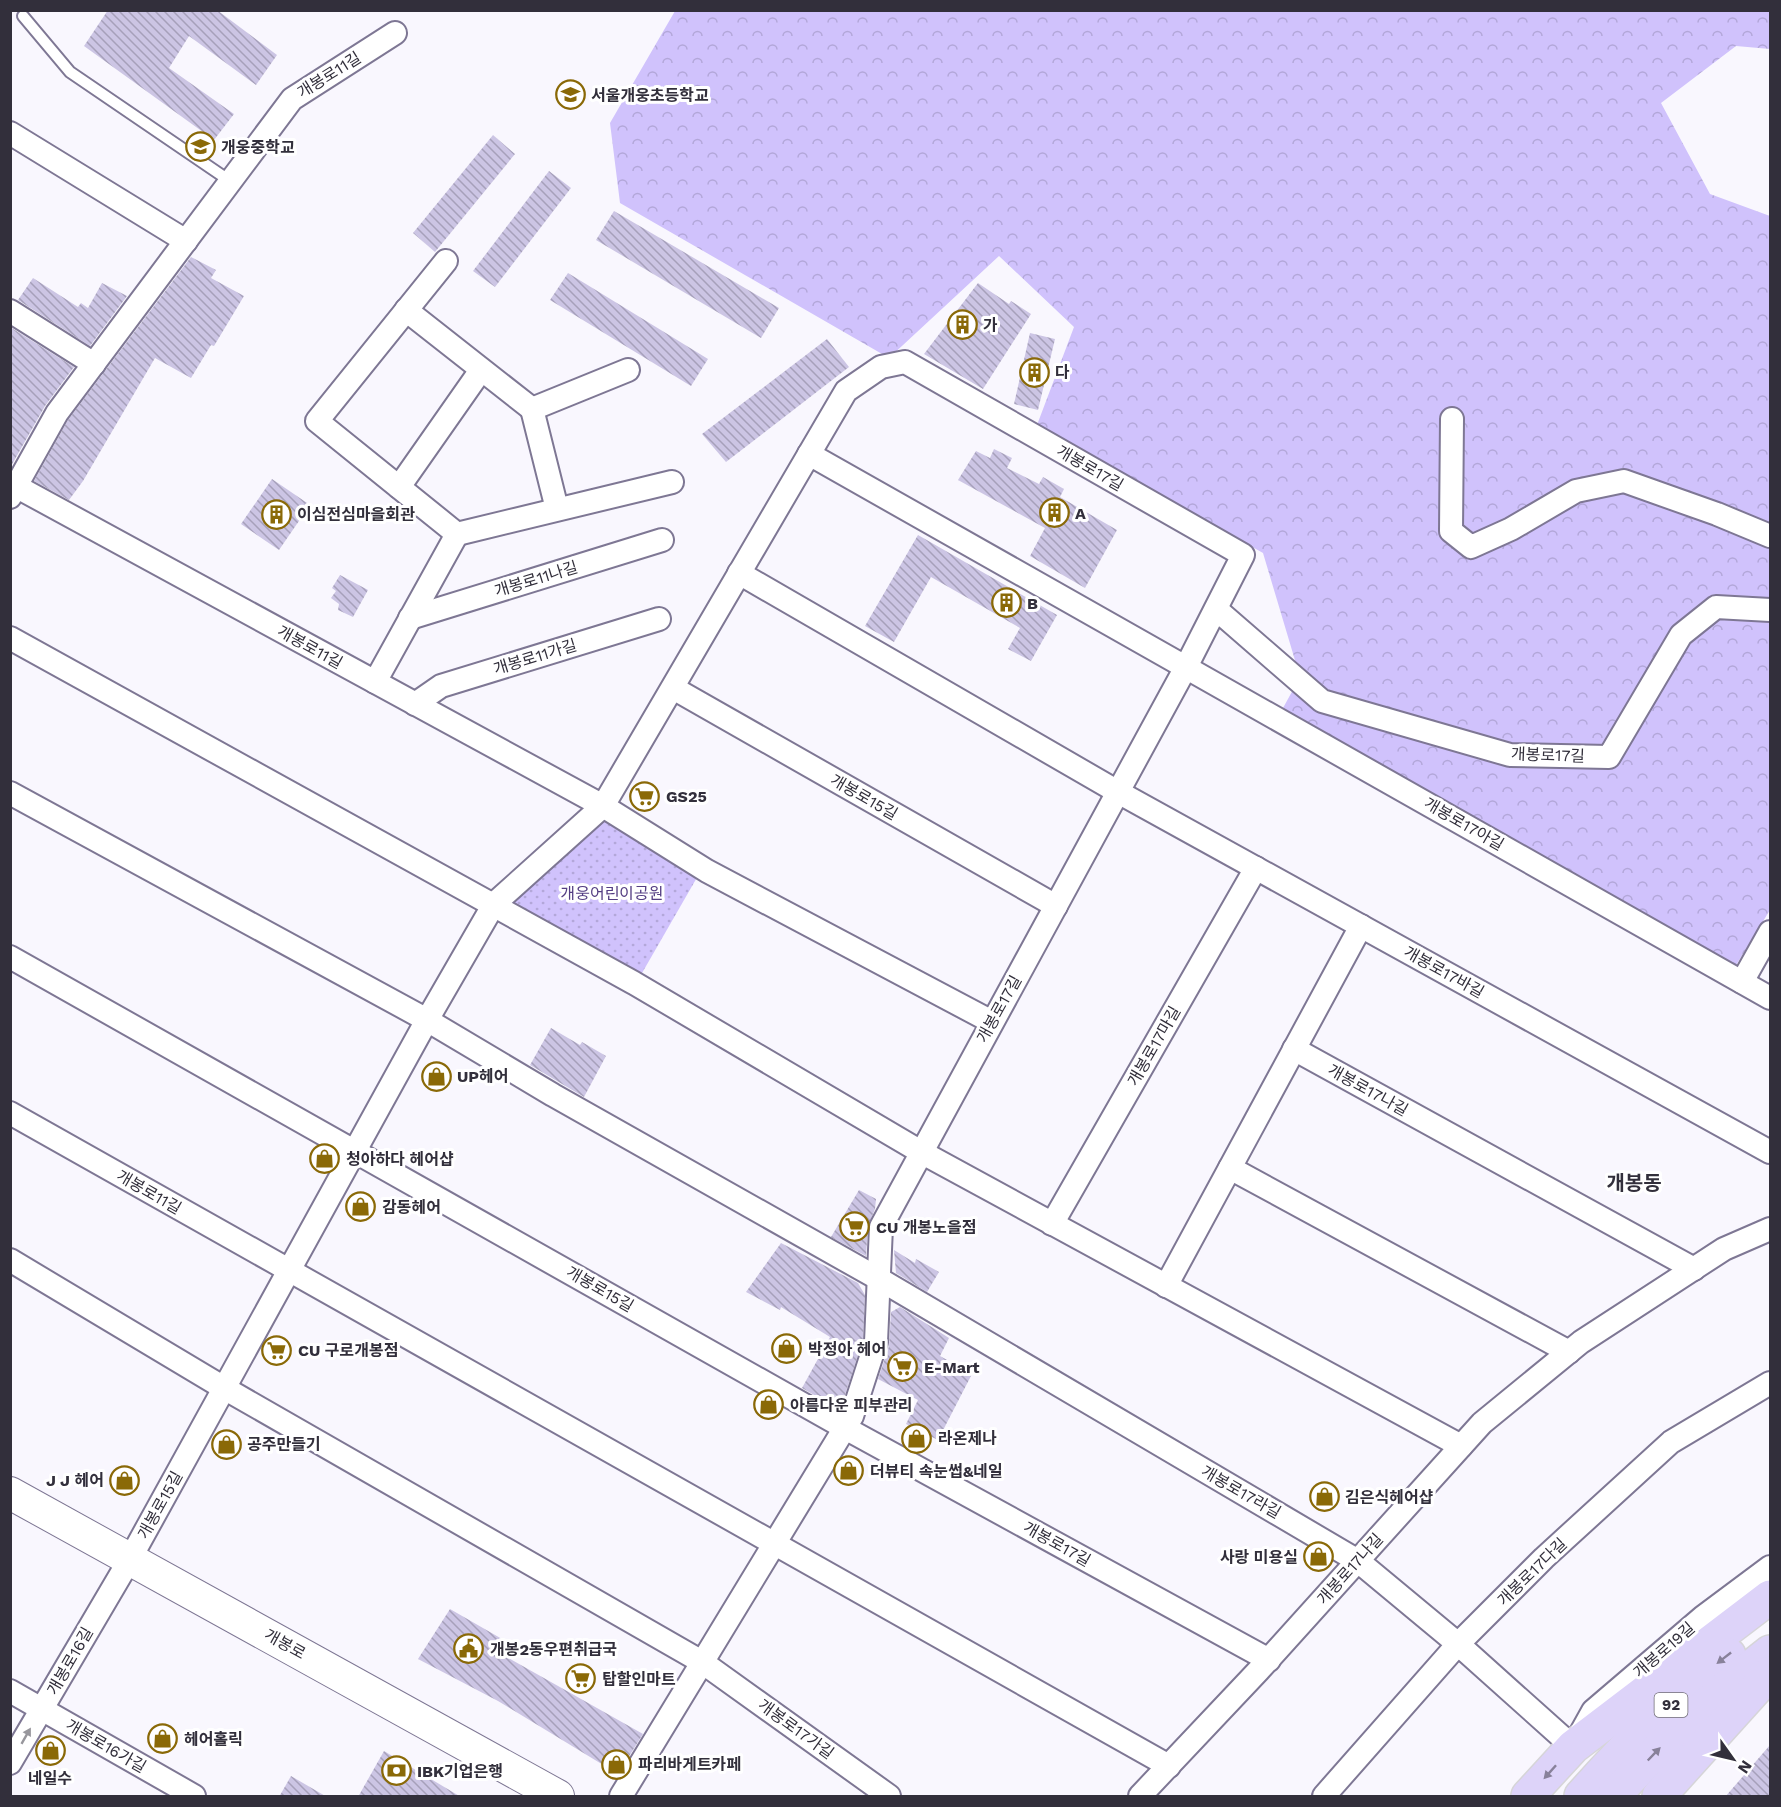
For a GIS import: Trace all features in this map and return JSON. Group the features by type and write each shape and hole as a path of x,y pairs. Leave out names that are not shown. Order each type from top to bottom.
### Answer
{"main road":[{"name":"개봉로","path":"10,1492 558,1797"},
{"path":"1528,1797 1573,1747 1770,1597"},
{"name":"92","path":"1581,1797 1611,1762 1701,1676 1770,1622"},
{"name":"92","path":"1614,1797 1674,1732 1719,1692 1770,1652"},
{"path":"1709,1744 1770,1673"},
{"path":"1668,1787 1770,1686"}],"street":[{"name":"개봉로11길","path":"395,33 292,99 57,413 12,489 603,806"},
{"path":"10,133 186,241"},
{"path":"446,261 317,421 457,534"},
{"path":"406,310 532,409 557,509"},
{"path":"10,311 94,363"},
{"name":"개봉로17길","path":"621,1797 852,1416 876,1342 881,1227 1186,667 1243,555 905,362 881,367"},
{"name":"개봉로15길","path":"130,1559 427,1020 494,904 603,806 846,391 881,367"},
{"path":"399,487 481,370"},
{"path":"532,409 628,370"},
{"path":"1452,419 1451,531 1471,547 1511,529 1576,491 1624,482 1717,514 1770,536"},
{"path":"809,454 1186,667"},
{"path":"375,682 457,534 672,482"},
{"name":"개봉로11나길","path":"410,618 662,540"},
{"path":"740,573 1118,792"},
{"name":"개봉로17길","path":"1216,609 1322,701 1510,755 1609,757 1681,635 1716,607 1770,610"},
{"name":"개봉로11가길","path":"415,704 441,686 659,619"},
{"path":"10,638 494,904 634,983 921,1152 1461,1446"},
{"name":"개봉로17아길","path":"1186,667 1770,998"},
{"name":"개봉로15길","path":"673,688 1056,906"},
{"path":"10,792 427,1020 553,1095 879,1279"},
{"name":"개봉로17바길","path":"1118,792 1770,1152"},
{"path":"603,806 707,872 992,1022"},
{"name":"개봉로17마길","path":"1052,1224 1256,868"},
{"path":"1166,1286 1361,926"},
{"path":"1742,982 1770,932"},
{"path":"10,957 355,1150"},
{"name":"개봉로17나길","path":"1294,1049 1694,1269"},
{"name":"개봉로11길","path":"10,1113 288,1272"},
{"name":"개봉로15길","path":"355,1150 844,1428"},
{"path":"1230,1168 1569,1352"},
{"name":"개봉로17나길","path":"1140,1797 1269,1660 1482,1423 1569,1352 1724,1249 1770,1229"},
{"path":"10,1260 224,1388 702,1662"},
{"path":"288,1272 775,1542 1169,1766"},
{"name":"개봉로17라길","path":"879,1279 1358,1561 1458,1644 1573,1747"},
{"name":"개봉로17다길","path":"1324,1797 1458,1644 1544,1558 1671,1442 1770,1383"},
{"name":"개봉로17길","path":"844,1428 1269,1660"},
{"name":"개봉로16길","path":"10,1763 130,1559"},
{"name":"개봉로19길","path":"1573,1747 1593,1711 1703,1617 1770,1567"},
{"name":"개봉로17가길","path":"702,1662 889,1797"},
{"name":"개봉로16가길","path":"10,1691 42,1709 165,1790 194,1797"}],"lane":[{"path":"22,16 70,72 230,181"}],"green space":[{"path":"675,11 1770,11 1770,49 1736,46 1661,103 1710,194 1770,216 1770,910 1730,975 1277,719 1300,677 1263,553 1037,425 1074,327 999,256 889,358 620,203 610,123"},
{"name":"개웅어린이공원","path":"606,815 699,874 638,980 502,905"}],"building":[{"path":"108,10 217,10 277,55 256,85 189,36 169,68 234,114 214,140 84,46"},
{"path":"493,135 515,154 435,252 413,233"},
{"path":"549,171 571,188 495,287 473,271"},
{"path":"614,211 779,308 761,338 596,240"},
{"path":"191,257 216,270 211,278 244,296 214,346 211,345 191,378 155,358 83,481 69,500 34,481 68,420"},
{"path":"568,273 708,359 691,386 550,300"},
{"path":"33,278 78,307 81,303 88,308 102,283 127,296 90,346 18,300"},
{"path":"978,283 1009,304 1011,301 1031,314 983,389 924,354"},
{"path":"10,327 74,367 45,406 10,468"},
{"name":"다","path":"1030,333 1055,339 1038,410 1014,404"},
{"path":"827,339 849,367 726,462 702,434"},
{"name":"A","path":"994,449 1012,458 1007,468 1039,484 1043,477 1064,489 1060,497 1117,530 1085,588 1030,556 1045,528 958,480 976,451 990,458"},
{"name":"이심전심마을회관","path":"272,479 310,505 279,550 241,524"},
{"path":"918,535 1057,615 1031,661 1008,649 1020,628 931,577 894,642 865,626"},
{"path":"340,575 368,590 353,617 338,610 339,604 331,598 336,591 332,588"},
{"path":"551,1028 580,1045 582,1042 606,1056 584,1097 530,1065"},
{"path":"859,1190 876,1199 875,1209 868,1226 866,1256 831,1237"},
{"path":"781,1243 858,1283 865,1295 863,1340 840,1410 802,1388 830,1337 781,1307 780,1310 746,1292"},
{"path":"894,1250 915,1263 916,1259 939,1272 927,1292 896,1273"},
{"path":"900,1307 949,1338 940,1356 972,1374 938,1440 906,1424 918,1400 878,1379 889,1346 891,1312"},
{"path":"450,1609 502,1639 496,1651 643,1734 618,1774 498,1701 418,1659"},
{"path":"1770,1745 1770,1797 1725,1797"},
{"name":"IBK기업은행","path":"384,1751 461,1797 358,1797"},
{"path":"291,1776 327,1797 279,1797"}],"place":[{"name":"서울개웅초등학교","path":"570,95"},
{"name":"개웅중학교","path":"200,147"},
{"name":"가","path":"962,325"},
{"name":"다","path":"1034,372"},
{"name":"A","path":"1054,513"},
{"name":"이심전심마을회관","path":"276,514"},
{"name":"B","path":"1006,603"},
{"name":"GS25","path":"645,796"},
{"name":"UP헤어","path":"436,1076"},
{"name":"청아하다 헤어샵","path":"325,1159"},
{"name":"감동헤어","path":"361,1207"},
{"name":"CU 개봉노을점","path":"855,1227"},
{"name":"박정아 헤어","path":"787,1349"},
{"name":"CU 구로개봉점","path":"277,1350"},
{"name":"E-Mart","path":"903,1367"},
{"name":"아름다운 피부관리","path":"769,1405"},
{"name":"라온제나","path":"917,1438"},
{"name":"공주만들기","path":"226,1444"},
{"name":"더뷰티 속눈썹&네일","path":"849,1471"},
{"name":"J J 헤어","path":"125,1480"},
{"name":"김은식헤어샵","path":"1324,1497"},
{"name":"사랑 미용실","path":"1319,1557"},
{"name":"개봉2동우편취급국","path":"469,1649"},
{"name":"탑할인마트","path":"581,1679"},
{"name":"헤어홀릭","path":"163,1739"},
{"name":"네일수","path":"50,1750"},
{"name":"파리바게트카페","path":"617,1764"},
{"name":"IBK기업은행","path":"396,1771"}],"district":[{"name":"개봉동","path":"1634,1183"}]}
